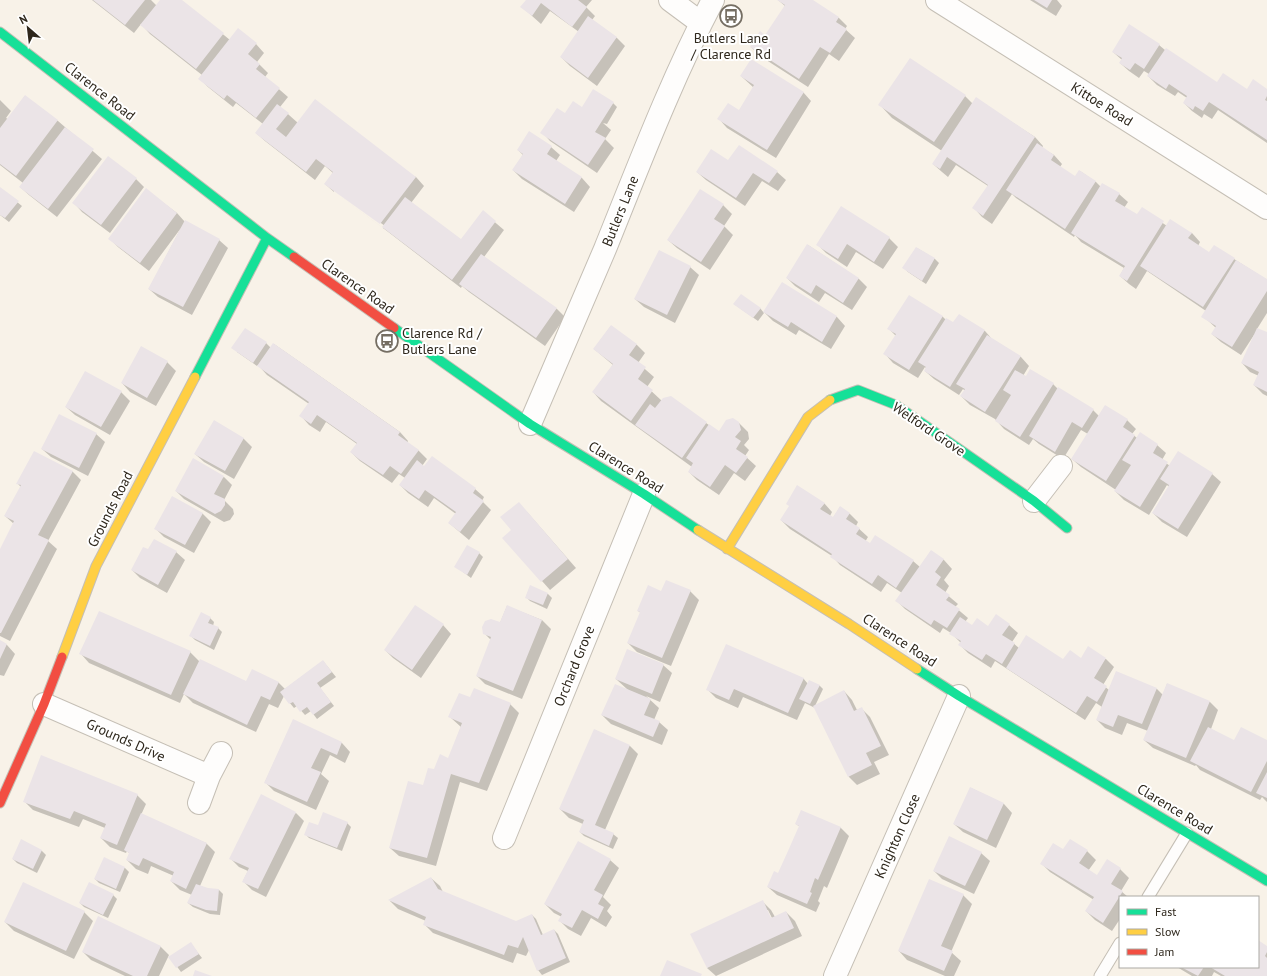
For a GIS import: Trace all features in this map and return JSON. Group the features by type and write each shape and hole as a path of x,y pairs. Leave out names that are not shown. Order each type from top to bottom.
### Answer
{"street":[{"path":"670,0 702,23"},
{"name":"Butlers Lane","path":"530,424 605,249 652,133 714,0"},
{"name":"Kittoe Road","path":"941,1 1267,208"},
{"name":"Clarence Road","path":"0,32 266,238 530,424 644,494 727,549 849,624 959,696 1267,880"},
{"name":"Grounds Road","path":"0,803 44,704 96,566 266,238"},
{"name":"Welford Grove","path":"727,549 808,417 832,399 858,390 896,405 1034,501 1067,528"},
{"path":"1034,501 1061,466"},
{"name":"Orchard Grove","path":"504,838 644,494"},
{"name":"Knighton Close","path":"835,976 959,696"},
{"name":"Grounds Drive","path":"44,704 209,776"},
{"path":"199,803 209,776 221,753"}],"lane":[{"path":"1149,896 1187,832"},
{"path":"1100,976 1119,945"}],"building":[{"path":"93,0 145,0 125,25"},
{"path":"160,0 182,0 224,33 196,69 140,25"},
{"path":"526,0 578,0 587,7 572,27 541,3 532,16 520,7"},
{"path":"777,0 813,0 839,17 836,22 847,29 830,53 820,47 799,79 750,47 760,31 765,35 785,5"},
{"path":"1034,0 1052,0 1047,8"},
{"path":"588,16 617,37 588,78 560,57"},
{"path":"1129,24 1160,44 1144,69 1135,63 1130,70 1119,63 1122,58 1112,52"},
{"path":"238,28 257,43 248,54 260,64 256,69 280,88 256,118 227,95 224,99 198,79"},
{"path":"1166,48 1217,82 1223,73 1247,89 1253,79 1267,89 1267,96 1265,100 1267,101 1267,140 1209,102 1203,111 1195,106 1193,110 1183,103 1187,96 1169,84 1166,89 1147,76"},
{"path":"910,58 966,95 934,142 878,105"},
{"path":"751,59 804,92 767,150 717,119 728,103 739,110 754,85 740,76"},
{"path":"593,89 614,102 595,132 606,138 588,165 540,133 557,108 565,113 573,101 582,107"},
{"path":"25,95 58,120 16,176 0,164 0,128"},
{"path":"976,97 1035,137 983,216 972,208 988,185 947,157 940,169 932,164"},
{"path":"315,99 416,177 380,224 324,184 333,172 316,159 306,172 255,133 277,104 289,113 276,129 286,137"},
{"path":"65,127 94,149 48,209 19,187"},
{"path":"529,131 552,146 547,154 582,177 565,204 512,170 523,154 517,150"},
{"path":"1037,143 1054,155 1051,160 1075,176 1079,170 1096,181 1065,229 1006,190"},
{"path":"739,145 778,171 769,183 753,173 736,198 696,172 711,149 728,160"},
{"path":"108,156 137,178 101,225 72,203"},
{"path":"1102,183 1120,193 1115,201 1137,214 1142,207 1164,221 1127,281 1119,276 1125,266 1071,233"},
{"path":"0,187 19,201 5,218 0,215"},
{"path":"146,188 177,213 140,263 108,239"},
{"path":"700,189 724,204 714,219 725,226 701,262 667,240"},
{"path":"405,197 461,239 483,210 496,221 452,280 382,227"},
{"path":"841,206 890,237 874,262 847,244 838,259 816,245"},
{"path":"1170,219 1192,233 1188,238 1209,252 1214,245 1235,258 1203,307 1140,266"},
{"path":"185,220 220,239 183,307 148,289"},
{"path":"807,244 859,278 843,303 816,285 811,294 786,278"},
{"path":"916,247 935,258 922,281 902,268"},
{"path":"659,250 691,266 667,315 634,299"},
{"path":"481,254 557,308 536,338 459,284"},
{"path":"1236,260 1267,279 1267,291 1232,347 1211,334 1216,326 1201,317"},
{"path":"782,282 837,316 822,342 791,322 788,327 763,312"},
{"path":"741,294 761,308 753,318 733,304"},
{"path":"909,295 943,316 909,370 883,354 896,334 887,329"},
{"path":"959,314 985,330 950,387 924,371 926,367 918,362 946,318 953,322"},
{"path":"611,325 637,344 629,355 646,367 638,379 653,390 631,421 592,392 613,364 593,349"},
{"path":"245,328 267,342 253,363 231,348"},
{"path":"1257,328 1267,332 1267,392 1253,385 1259,372 1241,363"},
{"path":"987,335 1021,356 985,412 960,396 965,389 956,384"},
{"path":"273,343 400,432 398,435 419,450 401,474 390,466 383,475 360,460 350,452 357,443 317,415 311,424 299,416 309,402 257,366"},
{"path":"141,346 168,361 147,398 121,383"},
{"path":"1030,369 1054,383 1020,437 995,421 1011,395 1003,390 1015,370 1026,376"},
{"path":"85,371 122,391 101,427 65,407"},
{"path":"1058,387 1094,409 1082,428 1072,422 1055,452 1029,436"},
{"path":"671,396 707,422 682,458 635,425 650,404 655,408 663,398"},
{"path":"1105,405 1128,419 1123,427 1135,435 1106,481 1071,459"},
{"path":"59,414 97,433 79,468 41,449"},
{"path":"733,418 739,422 741,430 735,437 741,441 736,449 748,457 736,473 725,465 710,487 688,472 693,463 686,458 709,424 719,431 726,420"},
{"path":"214,420 244,438 225,471 194,454"},
{"path":"1140,432 1158,444 1153,453 1168,462 1140,507 1114,491 1131,465 1122,460"},
{"path":"34,451 73,471 38,535 49,540 0,633 0,549 14,521 4,516 21,485 16,484"},
{"path":"1178,451 1213,473 1178,529 1152,513 1169,485 1160,479"},
{"path":"432,456 476,488 473,493 484,501 460,532 448,523 456,512 425,490 419,499 399,485 417,460 424,466"},
{"path":"193,458 224,476 214,494 225,499 225,505 221,511 215,514 175,491"},
{"path":"797,485 825,503 820,509 833,517 840,506 850,513 846,519 860,528 856,534 870,543 875,535 914,560 896,588 878,575 872,584 830,557 832,554 780,520 789,506 786,504"},
{"path":"172,496 203,513 185,545 154,529"},
{"path":"519,502 568,559 541,582 502,538 511,530 500,517"},
{"path":"154,539 177,551 158,585 131,570 143,547 148,549"},
{"path":"467,545 480,552 467,575 454,567"},
{"path":"931,550 944,559 935,572 941,577 936,585 950,595 946,600 960,609 947,628 934,620 931,625 895,601"},
{"path":"666,580 691,590 662,658 627,643 640,612 637,611 648,585 661,591"},
{"path":"530,585 548,593 543,605 525,598"},
{"path":"415,605 444,624 412,670 384,650"},
{"path":"507,605 542,620 513,691 476,676 491,637 483,634 482,627 485,621 491,619 500,622"},
{"path":"99,611 191,651 171,695 79,654"},
{"path":"201,612 211,617 208,623 219,627 210,646 189,636"},
{"path":"996,614 1010,624 1002,635 1015,643 1002,664 986,654 982,660 958,645 961,641 949,634 960,617 972,625 977,618 988,626"},
{"path":"1026,635 1063,659 1070,650 1081,658 1088,646 1106,658 1094,678 1107,686 1097,702 1087,696 1076,713 1006,668"},
{"path":"0,640 7,644 0,659"},
{"path":"726,644 804,678 788,713 734,689 729,700 706,690"},
{"path":"627,649 664,664 652,694 615,679"},
{"path":"200,659 246,681 252,669 279,682 270,700 261,696 247,725 183,694"},
{"path":"323,660 332,672 317,683 331,702 313,715 307,707 300,712 293,702 289,704 280,692"},
{"path":"1116,671 1157,688 1142,724 1118,715 1113,727 1096,720"},
{"path":"809,680 820,685 810,704 799,699"},
{"path":"1167,683 1210,701 1186,758 1143,740"},
{"path":"615,684 651,699 644,715 660,721 653,737 601,715"},
{"path":"474,688 511,703 479,783 451,774 427,858 389,848 408,781 423,785 428,768 434,769 440,754 448,758 462,723 448,717 459,693 470,697"},
{"path":"844,690 854,711 862,707 881,746 866,753 872,765 848,777 813,706"},
{"path":"293,719 342,742 337,755 321,748 311,768 321,772 307,802 264,783"},
{"path":"1208,727 1234,740 1241,727 1267,740 1267,761 1251,792 1190,761"},
{"path":"594,729 630,745 595,825 614,833 609,846 579,832 584,820 559,809"},
{"path":"41,755 138,794 117,845 100,838 106,824 74,811 70,819 23,802"},
{"path":"1267,772 1267,798 1256,793"},
{"path":"970,787 1004,803 987,840 953,824"},
{"path":"261,794 296,812 258,889 242,882 249,868 229,859"},
{"path":"801,810 841,827 818,880 815,878 810,892 812,893 807,904 767,887 774,871 778,873 788,851 799,826 795,824"},
{"path":"323,812 348,822 337,848 304,835 309,822 318,825"},
{"path":"141,813 207,843 186,889 170,881 174,872 143,858 139,866 126,860 129,853 124,850"},
{"path":"949,836 982,852 965,886 933,871"},
{"path":"21,839 42,850 33,869 12,859"},
{"path":"1070,839 1088,850 1079,863 1097,875 1107,859 1121,868 1111,884 1123,891 1103,923 1085,911 1094,897 1040,864 1053,843 1063,849"},
{"path":"578,841 611,859 594,890 603,895 598,904 604,907 598,919 582,910 572,928 558,921 562,914 544,904"},
{"path":"104,857 125,867 116,889 94,879"},
{"path":"431,877 438,889 516,921 532,914 541,935 554,929 566,958 537,971 523,937 518,948 508,945 504,955 423,925 426,917 388,900"},
{"path":"929,879 964,894 941,946 953,951 944,971 898,951"},
{"path":"23,882 85,911 66,951 4,922"},
{"path":"89,882 114,894 103,915 79,903"},
{"path":"196,884 208,888 219,889 217,911 206,910 187,903"},
{"path":"763,900 771,918 786,911 794,928 707,968 690,934"},
{"path":"98,916 161,946 147,976 133,976 82,952"},
{"path":"1259,941 1267,946 1265,956 1267,958 1267,976 1225,976 1212,968 1259,968"},
{"path":"191,942 199,954 176,968 168,957"},
{"path":"667,960 702,974 701,976 660,976"},
{"path":"1183,968 1203,968 1198,976"},
{"path":"195,970 212,976 193,976"}],"traffic: fast":[{"path":"0,32 267,238 294,257"},
{"path":"195,377 267,238"},
{"path":"394,328 530,424 644,494 698,530"},
{"path":"830,400 858,390 896,405 1034,501 1067,528"},
{"path":"917,669 959,696 1267,881"}],"traffic: slow":[{"path":"62,657 96,566 195,377"},
{"path":"727,549 808,417 830,400"},
{"path":"698,530 849,624 917,669"}],"traffic: jam":[{"path":"294,257 394,328"},
{"path":"0,803 44,704 62,657"}],"place":[{"name":"Butlers Lane / Clarence Rd","path":"731,16"},
{"name":"Clarence Rd / Butlers Lane","path":"387,341"}]}
